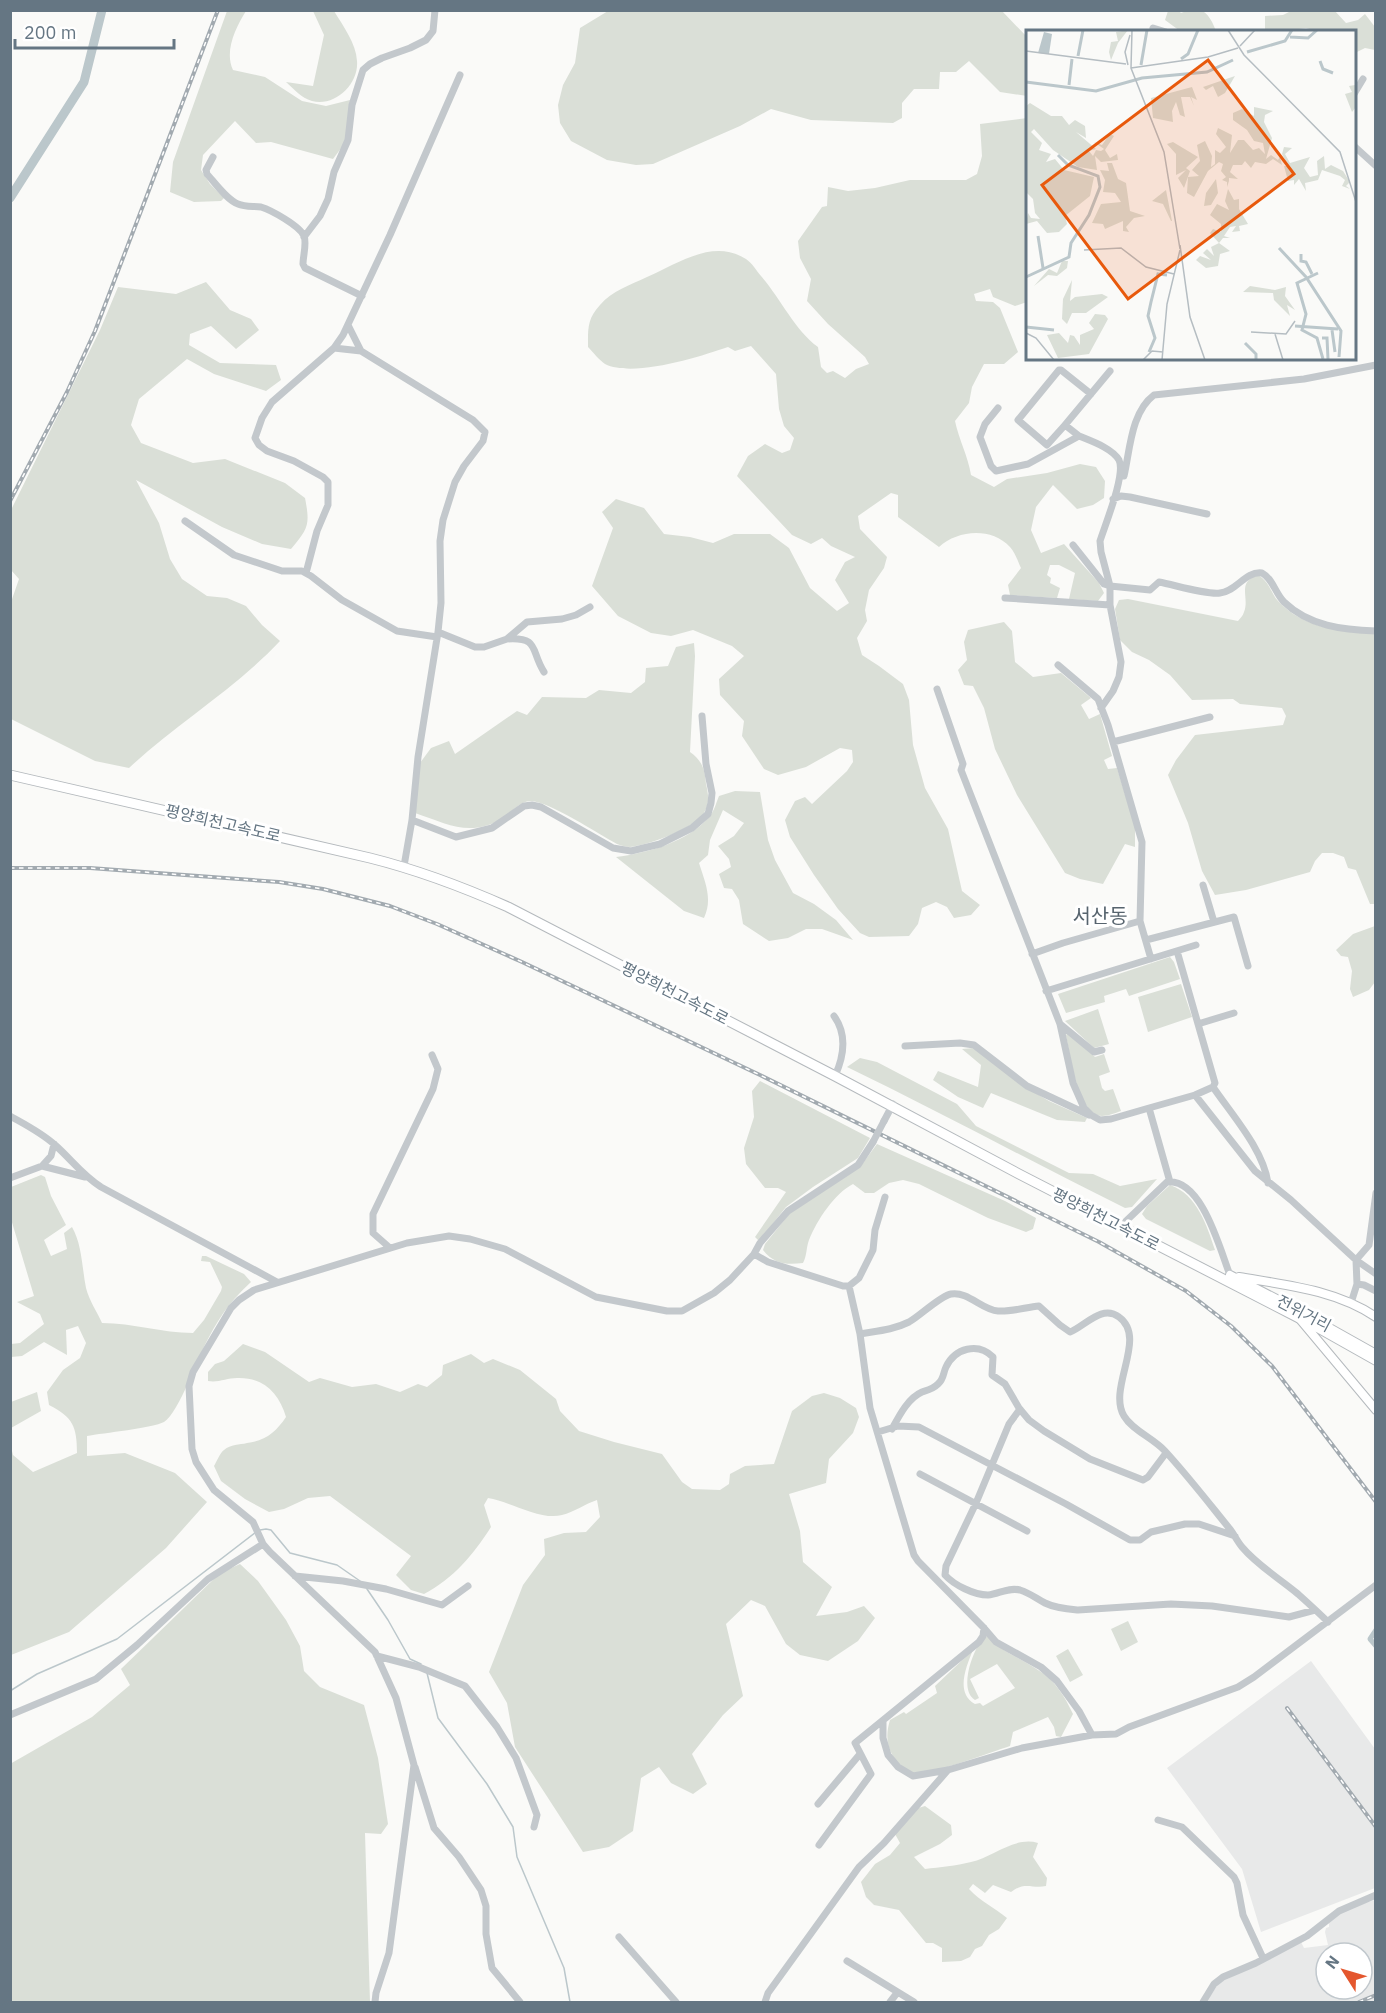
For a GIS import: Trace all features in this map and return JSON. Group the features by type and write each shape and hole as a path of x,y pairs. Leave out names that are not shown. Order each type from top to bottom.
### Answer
{"highway":[{"name":"평양희천고속도로","path":"10,774 404,865 458,885 508,907 1230,1275"},
{"name":"평양희천고속도로","path":"893,1105 1018,1174 1299,1318"}],"main road":[{"name":"전위거리","path":"1230,1275 1376,1353"},
{"path":"1230,1275 1293,1286 1351,1303 1376,1317"},
{"name":"전위거리","path":"1299,1318 1376,1361"},
{"path":"1299,1318 1376,1410"}],"street":[{"path":"362,296 305,268 303,264 304,237 314,225 328,199 334,172 348,140 352,105 363,70 382,58 426,40 433,31 435,10"},
{"path":"1153,28 1160,30"},
{"path":"306,573 316,531 328,505 328,482 294,461 267,451 259,445 255,438 262,418 272,402 334,348 348,325 460,75"},
{"path":"1356,91 1364,79"},
{"path":"1356,148 1376,166"},
{"path":"213,157 206,170 207,174 232,200 239,205 271,211 298,229 304,237"},
{"path":"348,325 361,351"},
{"path":"334,348 361,351 473,420 485,432 483,441 455,482 443,520 440,541 441,603 404,865"},
{"path":"1101,708 1119,678 1121,662 1110,605 1110,586 1100,541 1116,498 1138,415 1147,400 1154,395 1264,385 1376,365"},
{"path":"1090,394 1059,370 1018,420 1047,445 1110,371"},
{"path":"998,408 985,424 980,437 991,466 996,471 1028,464 1079,436"},
{"path":"1065,425 1079,436 1108,450 1119,460 1120,474 1116,498"},
{"path":"1116,498 1130,497 1207,514"},
{"path":"185,521 234,555 282,571 306,573 342,600 397,632 437,634 474,647 484,647 507,639 527,640 544,672"},
{"path":"1073,545 1099,579 1110,586 1150,590 1159,582 1220,593 1235,586 1251,574 1262,573 1268,577 1284,603 1305,617 1345,630 1376,631"},
{"path":"1005,598 1110,605"},
{"path":"507,639 527,622 562,619 576,615 590,607"},
{"path":"1058,665 1098,699 1113,742 1142,842 1140,921 1151,959"},
{"path":"938,688 963,764 961,770 1060,1024 1073,1083 1084,1108 1091,1115"},
{"path":"412,820 447,835 462,836 492,828 524,807 532,805 541,807 613,848 631,851 660,844 692,828 708,814 712,793 706,764 702,716"},
{"path":"1113,742 1210,717"},
{"path":"1203,885 1214,922"},
{"path":"1146,940 1234,917 1248,966"},
{"path":"1032,954 1140,921"},
{"path":"1046,991 1196,945"},
{"path":"1177,951 1215,1083 1214,1087 1256,1149 1266,1169 1268,1183"},
{"path":"1198,1024 1234,1013"},
{"path":"834,1016 842,1030 843,1054 835,1075"},
{"path":"1060,1024 1094,1052 1102,1050"},
{"path":"905,1046 960,1044 974,1046 1027,1086 1100,1120 1111,1119 1195,1095 1214,1087"},
{"path":"390,1248 373,1233 373,1214 433,1089 438,1069 432,1055"},
{"path":"1195,1095 1255,1171 1291,1200 1356,1260 1376,1274"},
{"path":"520,2002 492,1968 486,1934 486,1906 482,1890 459,1857 434,1828 396,1698 377,1656 263,1544 253,1522 214,1490 196,1462 192,1449 189,1386 194,1372 231,1308 254,1290 431,1237 449,1236 470,1239 505,1249 596,1297 667,1311 682,1311 714,1293 730,1280 788,1211 858,1165 893,1105"},
{"path":"1149,1108 1170,1182"},
{"path":"10,1116 37,1131 54,1144 86,1178"},
{"path":"10,1178 42,1166 51,1156 54,1144"},
{"path":"42,1166 86,1178 277,1282"},
{"path":"1125,1222 1170,1182 1180,1184 1197,1198 1213,1229 1230,1275"},
{"path":"1351,1303 1357,1284 1356,1260 1373,1239 1376,1193"},
{"path":"754,1254 768,1262 849,1286 860,1278 873,1250 874,1230 885,1197"},
{"path":"1357,1284 1376,1291"},
{"path":"849,1286 860,1334 870,1408 914,1555 996,1642 1041,1667 1057,1681 1079,1711 1092,1735"},
{"path":"860,1334 894,1329 925,1312 945,1296 953,1294 964,1296 998,1311 1040,1306 1070,1332 1102,1313 1110,1312 1120,1317 1126,1327 1130,1353 1118,1404 1125,1418 1158,1443 1241,1546 1328,1622"},
{"path":"892,1429 914,1398 937,1386 943,1379 947,1365 958,1353 969,1348 980,1349 993,1357 992,1376 1005,1384 1029,1420 1090,1459 1143,1480 1148,1477 1166,1452"},
{"path":"1020,1409 1009,1424 976,1503 946,1566 945,1575 961,1586 989,1595 1011,1588 1030,1593 1046,1603 1064,1609 1078,1610 1171,1604 1212,1606 1289,1617 1315,1610"},
{"path":"878,1432 898,1426 919,1428 1130,1540 1140,1540 1151,1532 1185,1524 1199,1524 1235,1536"},
{"path":"920,1474 1027,1531"},
{"path":"10,1715 96,1679 208,1579 263,1544"},
{"path":"295,1576 343,1581 386,1589 442,1605 468,1586"},
{"path":"883,1722 883,1738 888,1755 898,1767 913,1776 948,1770 1022,1748 1092,1735 1116,1734 1129,1727 1238,1687 1376,1585"},
{"path":"819,1845 869,1780 871,1774 855,1743 979,1642 984,1628"},
{"path":"377,1656 419,1667 465,1686 497,1727 516,1758 537,1815 534,1827"},
{"path":"818,1804 860,1754"},
{"path":"375,2002 389,1953 414,1765"},
{"path":"765,2002 768,1993 859,1867 884,1843 948,1770"},
{"path":"1158,1820 1182,1827 1234,1877 1244,1915 1263,1958"},
{"path":"1203,2002 1214,1984 1222,1977 1243,1969 1307,1936 1339,1911 1376,1895"},
{"path":"619,1937 676,2002"},
{"path":"846,1961 914,2002"},
{"path":"890,2002 897,1993"}],"shaded area":[{"path":"1194,9 1204,12 1211,19 1216,30 1179,30 1165,20 1168,11 1181,13"},
{"path":"227,11 246,11 238,24 231,47 233,70 265,77 302,101 326,106 350,100 345,143 333,159 271,142 256,143 235,121 203,155 201,170 210,184 224,198 221,201 194,202 170,192 173,162"},
{"path":"313,11 334,11 352,41 356,54 357,70 350,85 344,92 329,101 312,101 304,98 286,82 313,86 324,35"},
{"path":"608,11 1002,11 1026,36 1026,96 1000,92 969,61 956,72 940,72 939,89 914,89 902,103 902,118 893,123 811,120 771,109 740,126 653,164 636,165 607,160 571,141 560,123 558,105 563,85 575,63 580,28"},
{"path":"1291,11 1335,11 1346,23 1358,20 1365,14 1375,27 1375,50 1365,48 1356,52 1356,30 1306,28 1265,30 1265,16 1283,15"},
{"path":"1026,118 1026,302 1015,306 993,297 990,289 974,294 976,301 993,302 1000,308 1018,352 1004,364 984,364 972,387 969,403 955,421 971,475 994,487 1007,479 1047,473 1080,464 1096,467 1105,481 1104,498 1093,505 1077,509 1053,485 1036,507 1031,530 1041,553 1064,544 1099,583 1104,593 1098,601 1069,599 1075,573 1059,565 1050,565 1047,575 1051,578 1050,583 1060,588 1057,598 1010,595 1008,585 1021,568 1010,547 994,536 975,533 955,537 939,547 898,517 898,495 891,493 858,516 860,529 887,557 884,568 869,590 865,610 867,621 857,638 862,655 903,684 909,700 913,745 925,788 948,829 962,891 980,905 971,915 954,918 947,907 936,902 922,908 918,924 909,936 869,937 860,933 838,909 790,837 785,820 795,801 805,797 812,804 847,771 853,762 852,750 840,748 806,767 778,775 764,769 742,736 744,721 720,695 719,679 744,656 732,646 693,630 671,636 651,633 618,616 592,586 613,528 602,512 616,499 644,508 664,534 713,543 734,534 770,534 789,548 810,588 837,611 849,603 835,580 845,562 855,557 831,546 822,538 811,544 792,535 737,476 748,456 765,444 782,453 790,450 794,438 784,426 779,409 776,374 751,346 735,351 728,347 666,365 632,369 617,368 605,364 588,347 589,324 596,310 605,300 628,286 695,255 721,251 734,253 752,265 802,332 818,347 821,367 827,373 833,371 845,378 856,369 869,364 865,357 828,324 807,301 811,279 800,258 798,241 822,207 827,206 828,187 848,191 910,180 966,180 977,174 982,156 980,124"},
{"path":"206,282 230,310 251,319 259,330 236,349 211,326 190,334 189,345 220,363 276,365 281,380 266,391 214,374 187,359 139,399 131,425 141,443 193,463 225,459 285,483 305,498 308,520 305,530 291,549 262,544 222,527 136,480 159,523 170,559 182,579 207,596 227,598 246,606 280,641 244,675 129,768 95,761 11,719 11,602 19,579 11,570 11,510 100,330 118,287 176,294"},
{"path":"1258,575 1278,601 1299,617 1336,630 1375,634 1375,904 1370,904 1356,870 1348,868 1344,857 1333,853 1322,853 1310,872 1246,890 1215,895 1202,871 1188,823 1168,775 1176,760 1195,735 1283,725 1286,716 1282,708 1240,704 1233,699 1192,700 1170,675 1149,660 1132,652 1120,640 1115,609 1119,600 1128,599 1238,621 1245,607 1245,586 1251,578"},
{"path":"1004,622 1012,631 1015,662 1033,677 1061,673 1091,698 1081,705 1089,719 1100,714 1112,756 1104,760 1108,769 1117,768 1135,827 1135,847 1125,844 1103,884 1065,873 1017,795 995,749 984,708 973,686 964,685 958,670 967,660 964,642 968,630"},
{"path":"694,643 690,752 697,758 705,774 708,804 701,817 693,824 660,839 628,847 617,844 574,819 538,802 526,802 491,824 469,828 449,825 415,813 420,763 431,748 449,741 455,754 517,711 527,715 542,697 586,698 599,690 631,693 645,682 646,668 668,666 676,647"},
{"path":"735,791 760,792 768,840 775,860 793,893 814,904 836,920 853,940 822,929 806,929 788,938 769,941 743,924 739,900 732,889 724,888 719,874 731,867 729,859 718,846 734,836 744,823 723,810 710,840 708,855 699,863 708,897 704,918 684,911 616,857 641,853 679,840 709,817 719,796"},
{"path":"1375,926 1375,982 1369,990 1353,997 1350,989 1352,971 1348,957 1341,956 1336,950 1353,934"},
{"path":"1170,957 1180,979 1129,996 1126,989 1104,996 1105,1002 1066,1013 1058,994"},
{"path":"1181,984 1192,1017 1148,1032 1138,997"},
{"path":"1098,1009 1109,1044 1094,1048 1065,1021"},
{"path":"1067,1032 1095,1057 1104,1054 1110,1072 1099,1076 1102,1088 1105,1091 1113,1089 1121,1111 1102,1116 1093,1113 1087,1105 1076,1083"},
{"path":"974,1048 1022,1085 1049,1101 1087,1118 1085,1122 1057,1120 991,1093 983,1108 958,1097 933,1080 938,1071 978,1087 981,1065 962,1049"},
{"path":"860,1058 877,1062 957,1104 976,1126 1069,1173 1093,1174 1120,1186 1157,1179 1132,1207 1125,1208 847,1067"},
{"path":"760,1081 870,1138 858,1158 786,1207 759,1241 755,1237 786,1192 778,1188 765,1188 746,1164 744,1148 754,1117 752,1091"},
{"path":"877,1144 1005,1201 1036,1218 1033,1229 1026,1232 988,1218 919,1184 903,1180 889,1183 874,1193 865,1193 853,1184 833,1200 822,1216 809,1240 803,1263 781,1262 767,1255 763,1250 765,1244 790,1213 863,1163"},
{"path":"41,1175 45,1177 51,1196 66,1225 44,1240 51,1256 67,1249 64,1233 72,1227 80,1248 87,1292 102,1323 193,1333 204,1320 222,1287 210,1262 201,1261 202,1256 244,1274 251,1282 232,1301 218,1321 176,1407 164,1422 87,1436 87,1456 125,1453 175,1473 207,1502 166,1548 69,1632 11,1655 10,1443 13,1455 33,1472 77,1453 76,1436 72,1424 64,1414 49,1405 47,1392 63,1370 80,1358 86,1343 78,1326 66,1330 67,1355 44,1342 22,1356 11,1357 11,1344 20,1343 44,1324 40,1314 17,1302 34,1296 11,1219 11,1187"},
{"path":"1170,1185 1179,1189 1194,1203 1200,1212 1215,1250 1210,1251 1146,1219 1142,1214 1147,1206"},
{"path":"243,1344 265,1352 309,1382 320,1378 352,1387 376,1384 400,1392 418,1384 427,1387 442,1375 443,1365 471,1354 484,1363 493,1359 520,1370 556,1399 560,1411 579,1431 662,1454 682,1482 692,1489 720,1490 729,1484 730,1474 745,1466 774,1464 792,1411 812,1396 824,1393 840,1398 856,1408 859,1417 853,1433 829,1459 826,1483 789,1494 800,1531 803,1562 832,1587 816,1616 847,1612 864,1606 875,1618 858,1641 828,1661 800,1655 786,1644 765,1606 751,1600 726,1624 743,1696 723,1715 692,1754 707,1784 693,1794 671,1783 659,1767 641,1778 633,1831 609,1847 583,1852 515,1747 507,1703 489,1672 523,1585 545,1555 544,1539 564,1533 586,1532 600,1517 597,1500 566,1514 554,1516 535,1513 488,1498 484,1505 491,1527 470,1556 435,1588 424,1594 411,1590 396,1575 411,1556 330,1496 308,1498 284,1509 269,1512 245,1499 221,1481 214,1466 223,1451 232,1446 265,1438 286,1417 279,1401 269,1388 255,1380 233,1378 208,1381 208,1372 215,1364 224,1361"},
{"path":"37,1392 41,1411 11,1428 11,1402"},
{"path":"240,1564 258,1581 286,1620 300,1646 304,1671 320,1687 364,1705 378,1758 388,1824 381,1834 365,1833 370,2002 11,2002 10,1764 92,1717 130,1685 121,1669 220,1573"},
{"path":"1128,1621 1138,1642 1121,1651 1111,1629"},
{"path":"988,1635 1005,1650 1044,1674 1059,1689 1073,1714 1061,1737 1056,1736 1048,1717 1013,1732 1010,1746 935,1770 915,1773 906,1769 895,1759 889,1748 887,1734 890,1720 904,1712 906,1714 937,1693 935,1686 973,1650 964,1679 965,1693 969,1699 983,1706 1015,1688 997,1664 970,1679 979,1698 975,1700 970,1696 967,1682 972,1659 978,1646"},
{"path":"1068,1649 1083,1675 1070,1682 1056,1656"},
{"path":"1311,1661 1375,1749 1375,1888 1261,1932 1242,1869 1167,1768"},
{"path":"925,1806 951,1825 952,1835 914,1857 925,1869 971,1862 1012,1845 1029,1842 1038,1843 1033,1857 1047,1878 1046,1886 1025,1886 1011,1892 993,1885 985,1893 973,1884 969,1889 1007,1918 999,1929 989,1935 982,1946 975,1949 970,1957 961,1961 942,1962 942,1948 933,1943 926,1943 899,1910 874,1905 866,1897 861,1882 875,1864 890,1855 900,1843 895,1834 915,1809"},
{"path":"1375,1900 1375,2002 1206,2002 1219,1983 1301,1942 1304,1948 1314,1947 1314,2001 1374,2001 1374,1941 1327,1941 1325,1932 1333,1917"}],"waterway":[{"path":"10,198 84,82 102,10"},
{"path":"260,1530 271,1530 290,1553 337,1565 360,1581"},
{"path":"10,1691 37,1674 117,1639 256,1532"},
{"path":"367,1589 410,1659 421,1664"},
{"path":"1376,1630 1370,1639 1376,1646"},
{"path":"427,1673 438,1718 487,1784 513,1827 517,1857 564,1968 570,2002"}],"railway":[{"path":"10,501 67,392 95,331 218,10"},
{"path":"10,868 90,868 279,882 323,889 390,906 522,962 760,1075 1099,1242 1186,1291 1231,1326 1272,1366 1376,1502"},
{"path":"1287,1708 1376,1827"},
{"path":"1359,2002 1376,1995"}],"district":[{"name":"서산동","path":"1100,915"}]}
